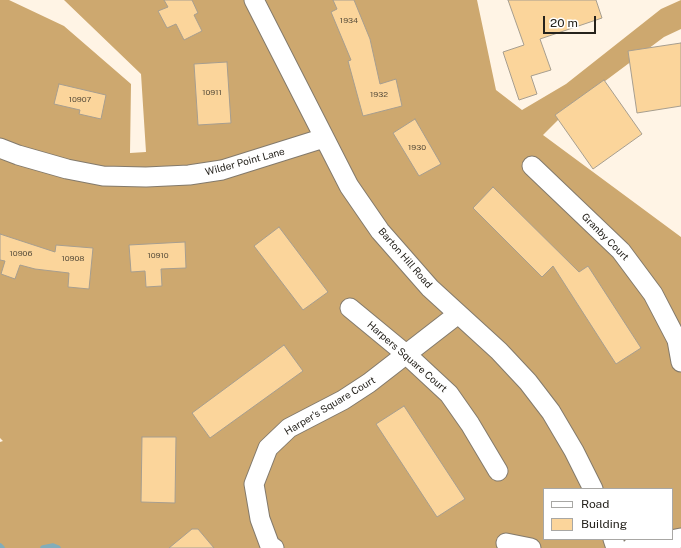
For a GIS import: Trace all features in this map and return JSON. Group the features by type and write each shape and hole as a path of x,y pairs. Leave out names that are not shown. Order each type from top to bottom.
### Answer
{"street":[{"name":"Barton Hill Road","path":"254,0 349,186 380,231 430,288 499,351 528,382 559,425 592,488"},
{"name":"Wilder Point Lane","path":"0,148 18,155 67,169 103,176 146,177 189,175 222,170 324,138"},
{"name":"Granby Court","path":"532,166 625,257 653,294 678,340 681,362"},
{"name":"Harpers Square Court","path":"350,308 407,355 449,394 470,424 498,471"},
{"name":"Harper's Square Court","path":"274,548 270,546 260,519 254,484 268,448 289,428 343,400 407,355 458,314"},
{"path":"631,548 671,540"},
{"path":"506,543 531,548"}],"shaded area":[{"path":"0,0 9,0 64,26 131,84 130,153 146,152 141,74 64,0 477,0 496,90 522,110 566,84 661,9 681,0 681,29 664,37 573,105 543,135 681,237 681,548 0,548 0,442 3,441 0,438"}],"building":[{"path":"164,0 192,0 198,13 194,15 202,31 184,40 176,24 167,28 158,11 168,7"},
{"path":"333,0 354,0 370,39 380,84 396,79 402,106 363,116 348,61 351,60 331,12 337,9"},
{"path":"508,0 596,0 602,18 540,39 551,70 531,76 537,94 519,100 503,52 524,45"},
{"path":"681,43 681,106 637,113 628,51"},
{"path":"227,62 231,123 198,125 194,64"},
{"path":"604,80 642,134 593,169 555,115"},
{"path":"59,84 106,95 101,119 79,114 80,110 54,104"},
{"path":"415,119 441,164 419,176 393,133"},
{"path":"493,187 579,272 588,266 641,348 616,364 553,266 542,277 473,208"},
{"path":"279,227 328,292 303,310 254,246"},
{"path":"0,234 55,252 56,245 93,248 89,289 68,287 69,273 35,269 20,265 15,279 1,274 5,261 0,260"},
{"path":"185,242 186,268 161,269 162,286 146,287 145,271 131,272 129,245"},
{"path":"284,345 303,371 210,438 192,413"},
{"path":"404,406 465,499 437,517 376,424"},
{"path":"142,437 176,437 175,503 141,502"},
{"path":"192,529 198,529 214,548 169,548"}],"waterway":[{"path":"43,548 53,546 58,548"}]}
